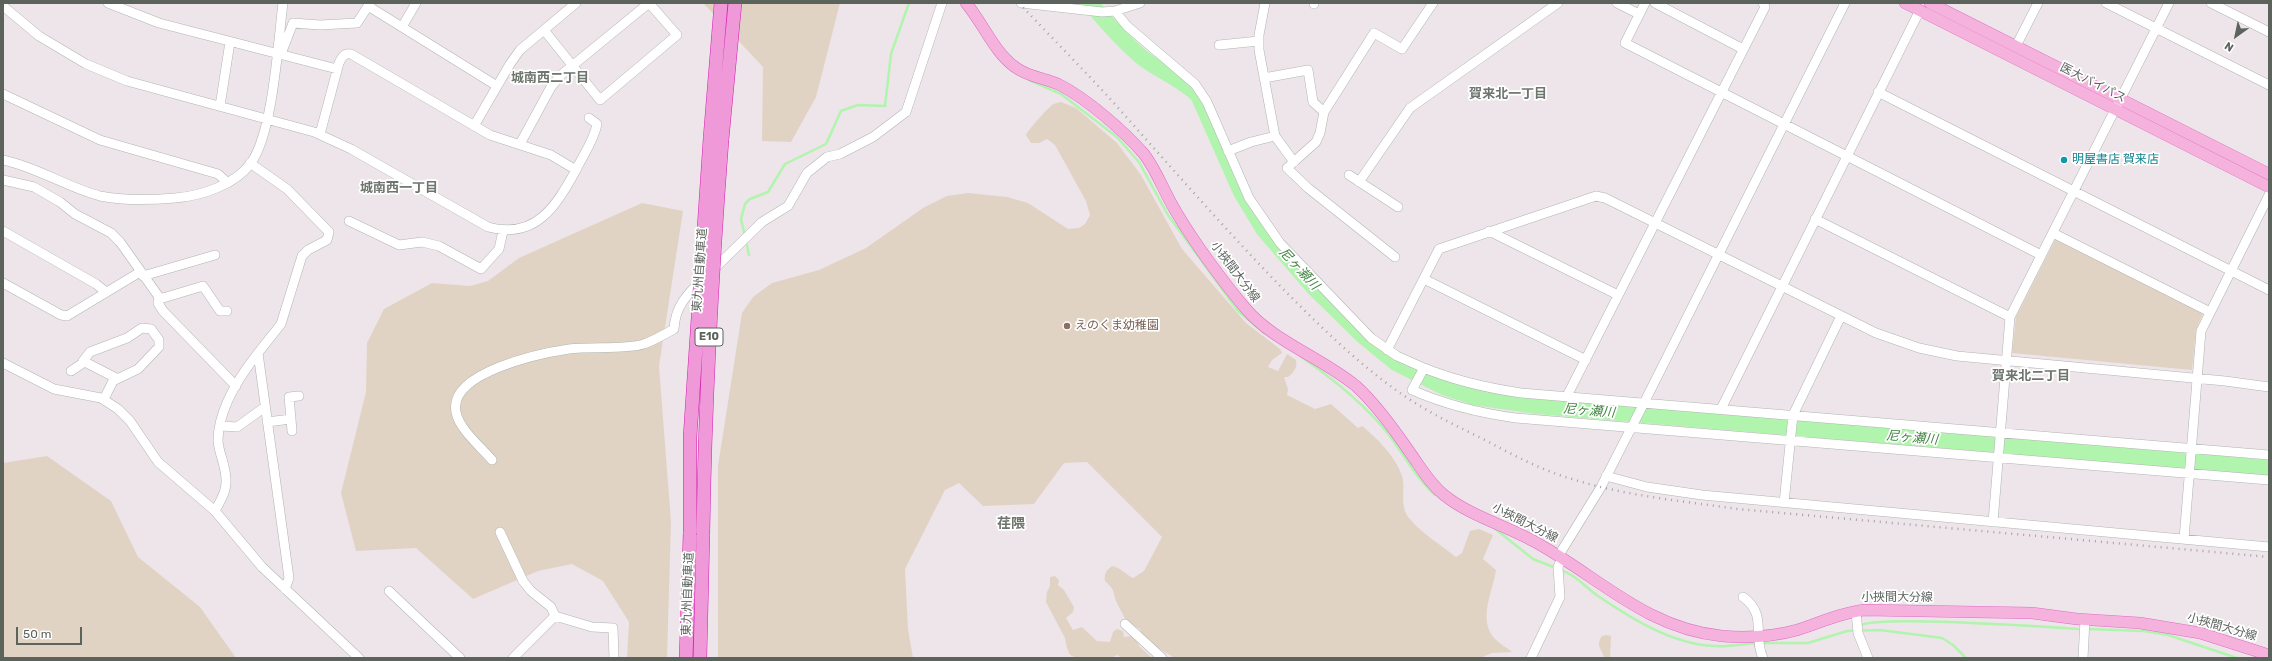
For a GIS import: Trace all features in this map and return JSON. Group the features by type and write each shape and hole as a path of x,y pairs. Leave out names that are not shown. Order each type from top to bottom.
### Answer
{"highway":[{"name":"東九州自動車道","path":"700,658 704,437 712,268 721,3"},
{"name":"東九州自動車道","path":"686,658 690,532 690,437 716,139 735,3"},
{"path":"702,551 707,658"}],"main road":[{"name":"小挾間大分線","path":"966,3 1009,63 1025,74 1058,84 1081,98 1138,148 1151,164 1181,220 1250,313 1281,336 1346,378 1363,393 1405,445 1428,479 1444,495 1460,506 1519,533 1561,556 1632,606 1664,622 1712,635 1759,642 1791,632 1881,610 2032,613 2085,620 2140,623 2184,629 2211,636 2269,655"},
{"name":"医大バイパス","path":"1905,3 2269,174"},
{"name":"医大バイパス","path":"1930,3 2016,46 2269,187"}],"street":[{"path":"108,3 159,23 337,69"},
{"path":"3,160 30,167 99,196 126,199 184,197 207,192 227,182 250,164 264,134 278,53 283,3"},
{"path":"402,27 416,3"},
{"path":"474,126 520,50 576,3"},
{"path":"520,144 551,87 573,66 649,3 677,35 600,100 573,66 544,30"},
{"path":"492,460 460,423 455,411 458,397 466,385 475,377 495,368 513,363 569,349 644,344 674,329 676,314 685,296 762,222 788,206 807,173 827,157 840,154 873,137 906,112 942,3"},
{"path":"1021,3 1112,11 1140,3"},
{"path":"1265,3 1259,41 1264,78 1275,136 1294,162"},
{"path":"1395,257 1290,173 1287,168 1319,138 1324,112 1374,33 1402,49 1433,3"},
{"path":"1359,182 1410,108 1558,3"},
{"path":"1617,3 1639,14"},
{"path":"1645,3 1625,43 2041,255"},
{"path":"1656,3 1743,49"},
{"path":"1568,396 1765,7 1763,3"},
{"path":"1531,658 1560,597 1558,568 1561,556 1606,476 1643,404 1845,3"},
{"path":"2016,46 2038,3"},
{"path":"2106,3 2269,85"},
{"path":"1993,522 2010,317 2170,3"},
{"path":"2211,3 2269,32"},
{"path":"278,53 293,22 320,25 357,23 369,4 402,27 497,86"},
{"path":"3,6 39,36 86,64 127,80 320,134 351,149 480,223 503,231 525,228 536,223 557,201 576,170 583,154 596,135 598,124 589,118"},
{"path":"1721,409 1920,10"},
{"path":"1112,11 1127,26 1195,84 1207,102 1249,198 1280,244 1362,330 1387,350 1422,370 1476,386 1643,404 2000,431 2269,455"},
{"path":"1219,45 1259,41"},
{"path":"220,106 230,42"},
{"path":"320,134 337,69 342,58 347,54 351,54 474,126 503,140 520,144 551,155 576,170"},
{"path":"1264,78 1308,70 1313,102 1324,112"},
{"path":"1878,92 2269,290"},
{"path":"3,94 100,140 218,174 227,182"},
{"path":"1228,151 1251,142 1275,136"},
{"path":"215,511 224,492 226,480 219,453 218,439 227,404 236,386 258,353 281,324 302,256 308,250 327,240 329,232 288,188 250,164"},
{"path":"1350,175 1398,207"},
{"path":"3,180 34,186 60,202 75,214 111,233 120,242 141,274 159,297 163,298 203,286 220,311 227,311"},
{"path":"2184,539 2200,335 2269,195"},
{"path":"1387,350 1439,249 1596,196 1604,198 1876,333 1919,348 1957,356 2196,378 2269,387"},
{"path":"1815,219 2010,317"},
{"path":"349,221 399,245 422,242 439,246 481,270 499,249 503,231"},
{"path":"3,231 96,284 106,292"},
{"path":"1489,231 1618,295"},
{"path":"2053,233 2210,312"},
{"path":"3,283 61,315 67,316 106,292 141,274 215,255"},
{"path":"1424,279 1586,360"},
{"path":"159,297 158,303 160,307 236,386"},
{"path":"1784,503 1793,416 1841,316"},
{"path":"71,371 83,363 90,352 126,338 142,328 151,329 159,340 159,347 138,369 116,378 110,385 104,399"},
{"path":"258,353 288,578 285,589"},
{"path":"83,363 116,378"},
{"path":"3,364 54,388 104,399 118,409 130,421 158,462 215,511 262,567 358,658"},
{"path":"1422,370 1412,390 1439,402 1493,415 1633,423 1790,439 2269,480"},
{"path":"292,431 290,397 299,396"},
{"path":"221,426 237,427 265,407"},
{"path":"267,422 291,419"},
{"path":"1606,476 1675,491 1784,503 2269,547"},
{"path":"500,532 523,581 531,591 551,607 555,616 592,628 613,628 614,658"},
{"path":"389,591 460,658"},
{"path":"1743,597 1752,604 1758,614 1759,642 1763,658"},
{"path":"513,658 555,616"},
{"path":"1857,616 1858,633 1868,658"},
{"path":"2083,658 2085,620"},
{"path":"1125,624 1162,658"}],"shaded area":[{"path":"703,3 840,3 816,97 791,142 762,141 763,67"},
{"path":"1061,102 1076,108 1117,143 1141,175 1182,249 1246,323 1280,349 1282,353 1272,360 1268,367 1278,371 1287,354 1296,360 1296,367 1293,372 1288,377 1284,377 1288,389 1287,395 1315,409 1331,404 1358,428 1362,426 1374,436 1391,455 1402,476 1403,503 1409,518 1425,534 1456,557 1462,553 1470,531 1479,529 1493,535 1483,559 1496,570 1488,602 1488,626 1495,639 1512,652 1492,653 1480,658 1175,658 1144,640 1140,629 1125,621 1113,590 1105,581 1106,572 1112,566 1118,568 1133,578 1144,571 1162,537 1087,462 1064,463 1034,504 983,506 959,483 945,490 905,569 908,629 913,658 718,658 718,466 742,313 753,297 772,283 819,270 866,248 923,208 947,196 968,193 1007,197 1028,203 1068,229 1079,228 1085,224 1090,215 1086,201 1055,145 1047,139 1039,143 1031,143 1026,135 1052,105"},
{"path":"642,203 683,211 659,366 671,522 667,658 627,658 629,622 603,581 572,564 538,571 473,599 416,548 356,551 341,493 366,392 367,343 384,309 432,283 470,286 488,281 519,258"},
{"path":"2056,238 2203,313 2196,330 2192,370 2012,353 2016,317"},
{"path":"47,456 111,501 138,557 200,607 236,658 3,658 3,463"},
{"path":"1055,576 1059,580 1058,585 1064,590 1074,607 1073,612 1066,618 1073,630 1082,627 1097,641 1110,642 1113,632 1117,629 1123,631 1124,637 1132,636 1137,639 1139,646 1152,658 1122,658 1117,655 1111,658 1077,658 1070,655 1065,638 1046,602 1047,592 1050,586 1050,577"},
{"path":"1602,636 1611,636 1610,658 1604,658 1599,645"}],"waterway":[{"path":"745,236 741,219 745,204 750,199 768,192 785,164 826,144 841,111 858,105 885,106 891,54 909,3"},
{"name":"尼ヶ瀬川","path":"1090,3 1129,46 1144,59 1198,95 1241,192 1264,230 1314,288 1363,336 1396,363 1446,388 1474,397 1537,406 2269,468"},
{"path":"1029,80 1061,94 1117,137 1139,162 1168,215 1238,311 1264,333"},
{"path":"746,241 749,255"},
{"path":"1300,356 1336,382 1359,402 1389,435 1410,466 1435,495"},
{"path":"1494,528 1533,559 1556,568"},
{"path":"1560,570 1570,574 1598,596 1625,613 1653,629 1683,641 1714,646 1757,643"},
{"path":"1859,626 1871,623 1927,622 1999,624 2078,629"},
{"path":"2088,629 2144,631 2168,635 2237,658"},
{"path":"1762,643 1808,643 1847,631 1880,630 1942,638 1953,645 1966,658"}],"railway":[{"path":"1019,3 1102,90 1260,265 1297,303 1358,361 1418,405 1446,421 1538,467 1572,479 1613,490 1738,509 2269,557"}],"place":[{"name":"明屋書店 賀来店","path":"2064,160"},
{"name":"えのくま幼稚園","path":"1067,326"}],"district":[{"name":"城南西二丁目","path":"550,78"},
{"name":"賀来北一丁目","path":"1508,94"},
{"name":"城南西一丁目","path":"399,188"},
{"name":"賀来北二丁目","path":"2031,376"},
{"name":"荏隈","path":"1011,524"}]}
